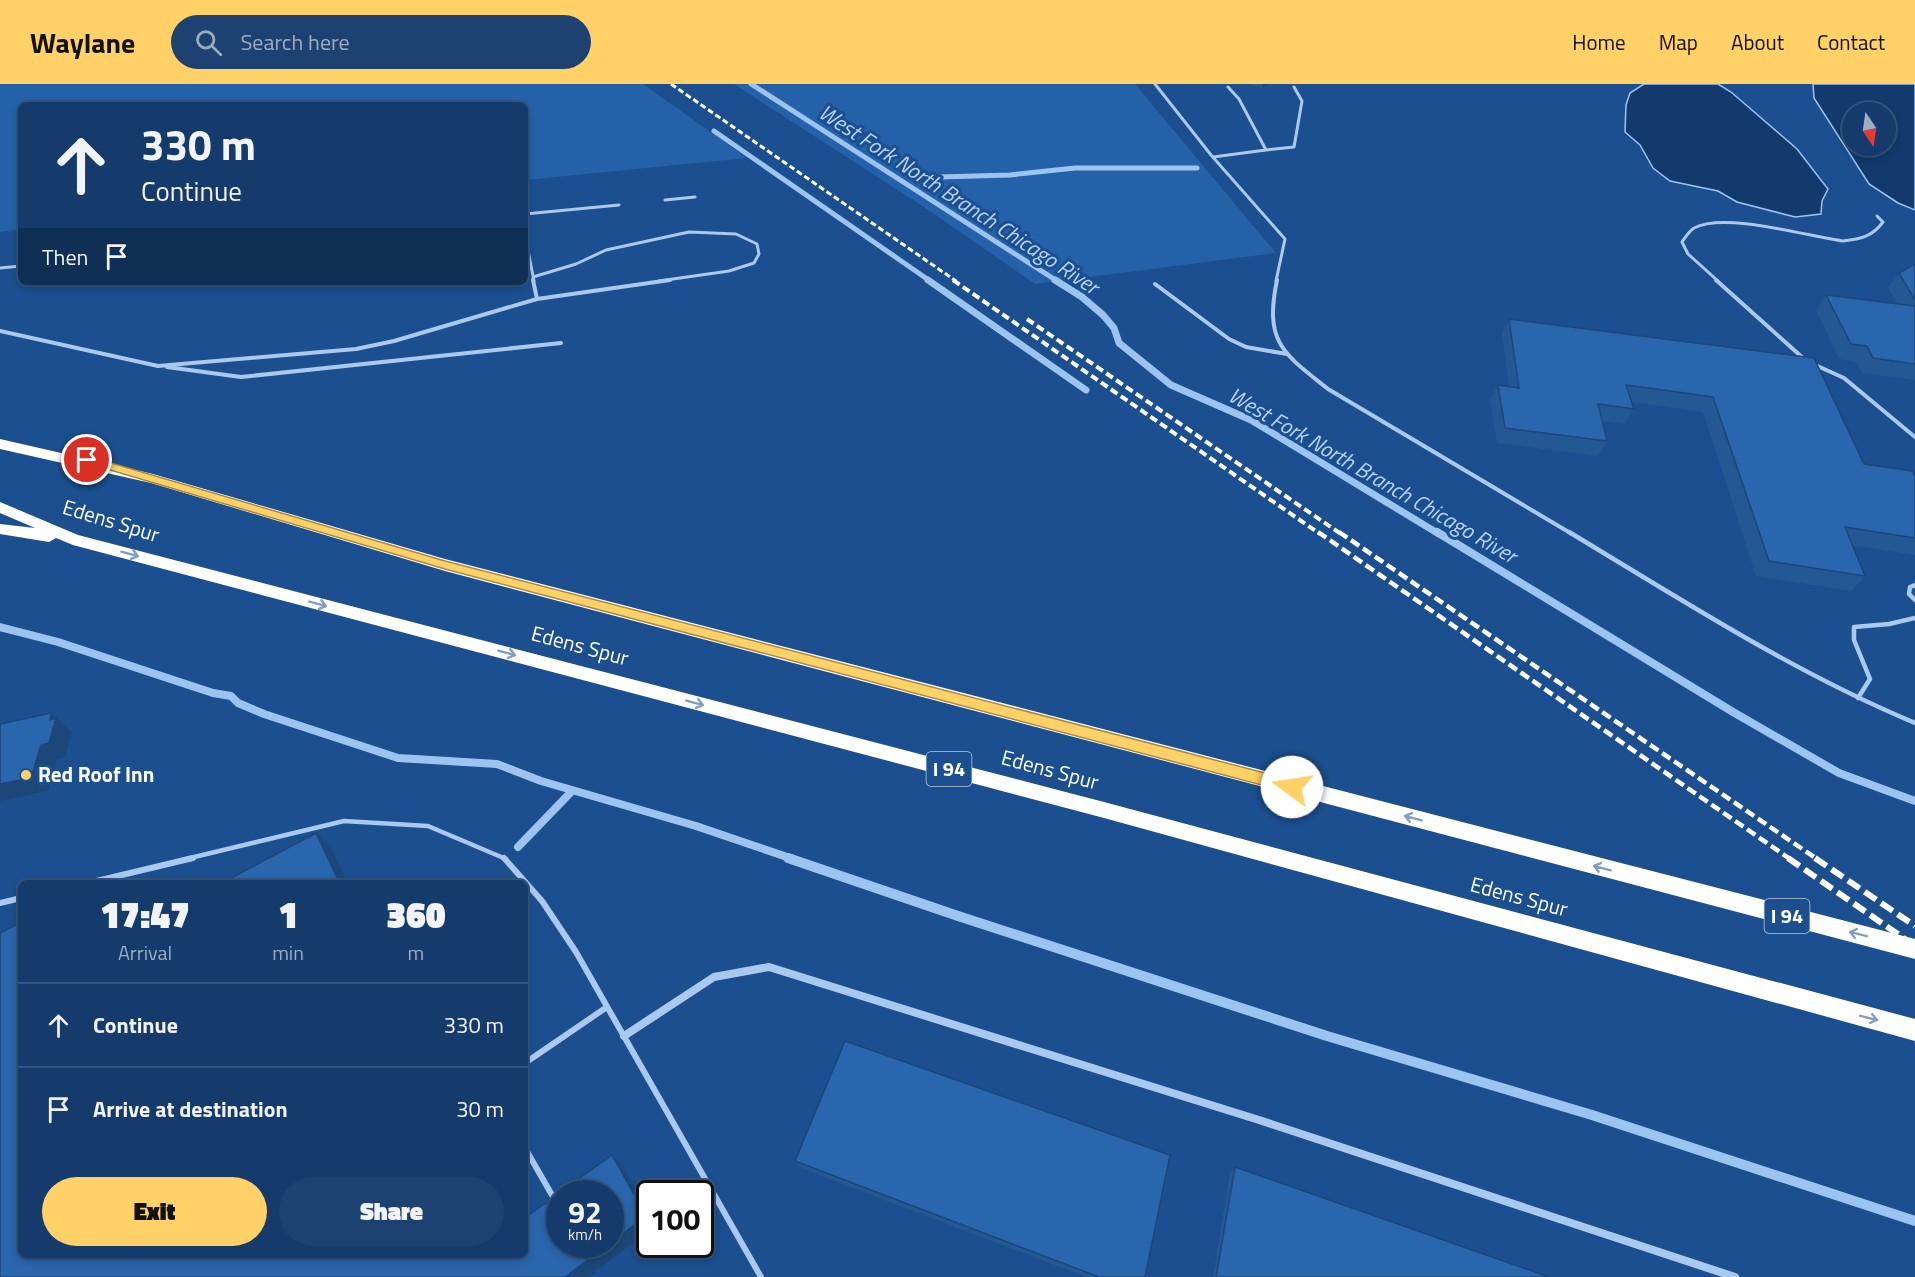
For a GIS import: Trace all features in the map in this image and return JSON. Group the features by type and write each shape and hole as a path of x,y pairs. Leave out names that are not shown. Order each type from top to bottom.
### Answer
{"highway":[{"path":"0,434 153,479"},
{"name":"Edens Spur","path":"0,444 153,479 457,568 1915,949"},
{"name":"Edens Spur","path":"0,507 73,539 1092,807 1915,1030"},
{"path":"0,529 73,539"}],"street":[{"path":"624,1036 714,977 769,967 1259,1120 1735,1277"}],"lane":[{"path":"1155,84 1213,157 1284,239 1272,310 1274,334 1287,354 1338,395 1779,657 1858,698 1915,723"},
{"path":"1228,87 1239,99 1266,150"},
{"path":"1213,157 1294,147 1302,101 1294,87"},
{"path":"665,200 695,197"},
{"path":"528,214 619,205"},
{"path":"1877,216 1883,222 1876,232 1860,239 1830,239 1735,223 1713,222 1696,224 1685,232 1682,242 1688,254 1794,351 1805,360 1844,378 1915,437"},
{"path":"158,366 282,358 356,349 537,299 729,271 754,263 759,254 757,244 736,234 689,232 606,249 576,264 533,277"},
{"path":"528,251 537,299"},
{"path":"0,268 18,266"},
{"path":"1155,284 1229,339 1246,347 1287,354"},
{"path":"0,331 158,366 241,377 561,344"},
{"path":"1915,585 1910,587 1909,594 1915,600"},
{"path":"1858,698 1870,679 1854,640 1854,627 1889,624 1915,618"},
{"path":"101,880 344,821 428,826 505,858 524,880"},
{"path":"528,885 542,901 607,1006 761,1277"},
{"path":"0,903 18,899"},
{"path":"528,1061 607,1006"},
{"path":"528,1153 546,1185"}],"shaded area":[{"path":"0,84 643,84 747,158 528,180 528,102 18,102 18,229 0,232"},
{"path":"734,84 1135,84 1276,253 1035,284 927,209"},
{"path":"1644,84 1718,84 1731,92 1797,149 1828,189 1822,201 1821,214 1795,217 1737,202 1718,191 1670,181 1653,168 1640,145 1625,132 1626,105 1630,93"},
{"path":"1813,84 1915,84 1915,210 1898,203 1869,184 1851,156 1896,156 1896,102 1842,102 1842,142 1814,98"}],"building":[{"path":"1915,264 1915,300 1899,273"},
{"path":"1826,295 1915,306 1915,364 1873,358 1867,346 1851,344"},
{"path":"1509,319 1814,358 1864,464 1912,471 1915,476 1915,538 1845,527 1865,576 1769,561 1713,397 1626,385 1634,409 1598,404 1607,441 1505,428 1498,385 1519,388"},
{"path":"51,713 50,720 56,718 49,743 41,745 31,778 0,784 0,724"},
{"path":"316,833 338,880 228,880"},
{"path":"18,924 18,1258 528,1258 528,1216 546,1204 546,1258 591,1258 565,1277 0,1277 0,933"},
{"path":"845,1041 1170,1155 1145,1277 1099,1277 795,1161"},
{"path":"612,1155 636,1198 636,1224 624,1232 624,1180 577,1180"},
{"path":"1235,1167 1549,1277 1216,1277"}],"waterway":[{"name":"West Fork North Branch Chicago River","path":"751,84 1057,281"},
{"path":"714,131 930,281"},
{"path":"927,183 939,177 1010,175 1075,168 1197,168"},
{"path":"928,280 1086,390"},
{"name":"West Fork North Branch Chicago River","path":"1055,280 1082,297 1103,315 1114,328 1119,343 1171,385 1251,420 1439,534"},
{"name":"West Fork North Branch Chicago River","path":"1437,532 1733,712 1839,773 1915,801"},
{"path":"0,627 58,642 213,693 231,696 238,703 264,714 398,758 497,764 541,781 696,826 793,859"},
{"path":"518,847 572,791"},
{"path":"788,858 1327,1036 1592,1115 1915,1221"}],"railway":[{"path":"671,84 956,281"},
{"path":"953,280 1320,534"},
{"path":"1027,319 1341,534"},
{"path":"1318,532 1790,859"},
{"path":"1339,532 1817,859"},
{"path":"1788,858 1915,946"},
{"path":"1815,858 1915,926"}],"place":[{"name":"Red Roof Inn","path":"26,775"}],"route":[{"path":"87,460 445,565 1292,787"}]}
